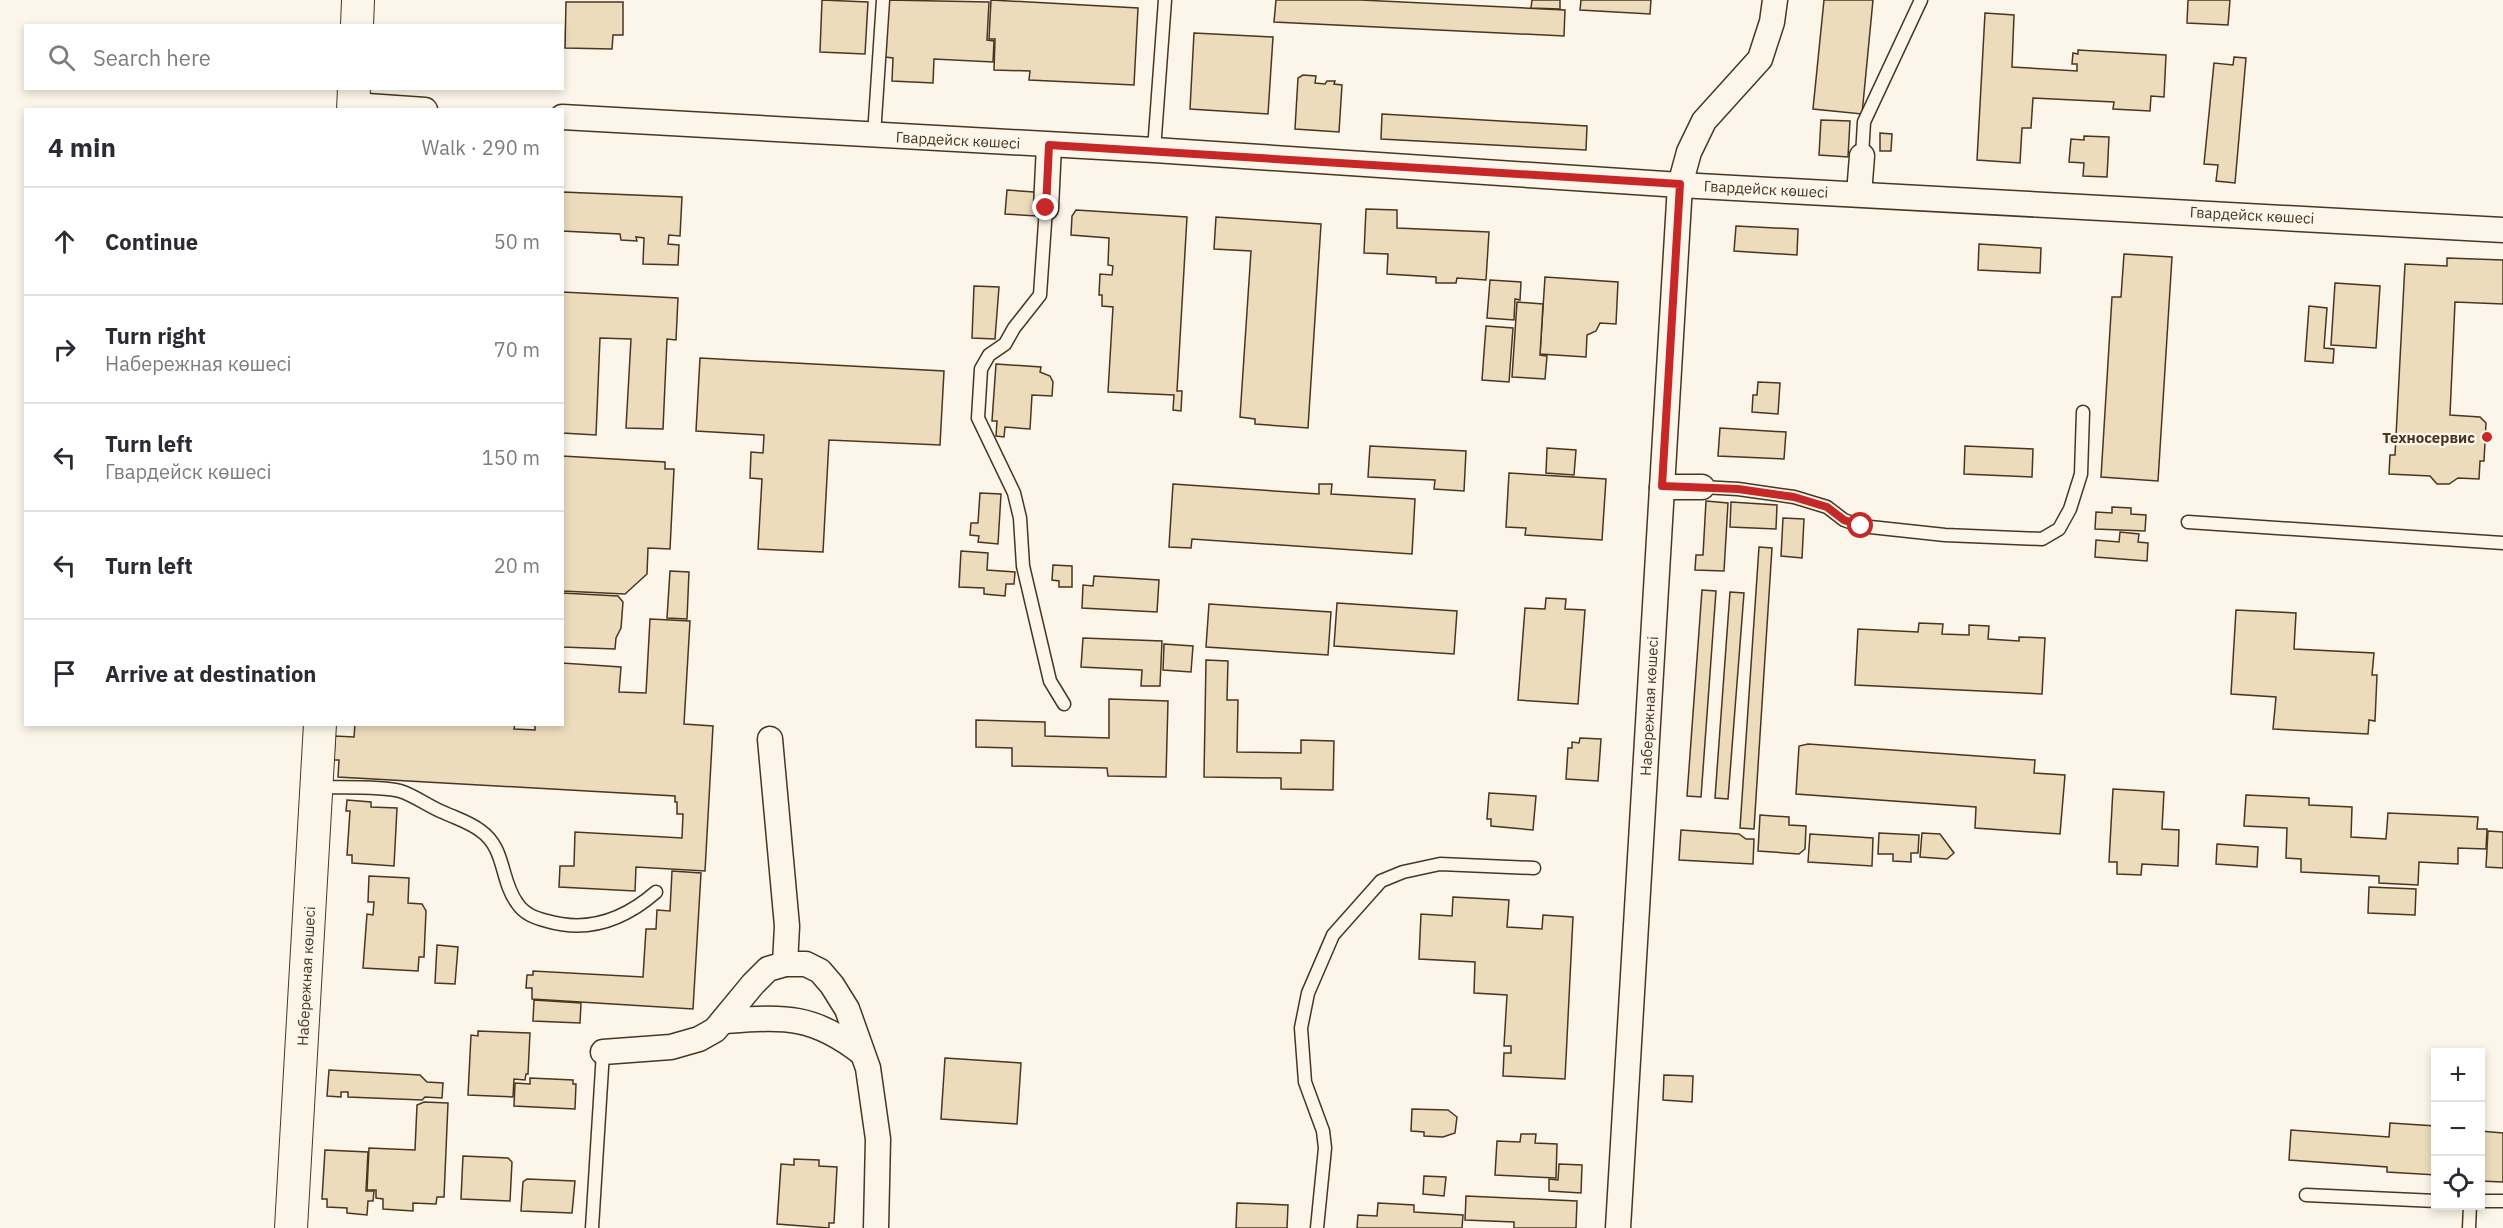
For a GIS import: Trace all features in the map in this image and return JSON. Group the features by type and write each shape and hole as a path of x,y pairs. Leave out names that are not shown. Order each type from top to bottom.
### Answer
{"street":[{"path":"357,24 358,0"},
{"name":"Набережная көшесі","path":"1618,1228 1680,184 1689,152 1704,121 1760,59 1773,22 1775,0"},
{"path":"353,101 409,108"},
{"name":"Гвардейск көшесі","path":"564,117 1154,150 1680,184 2503,230"},
{"path":"1046,208 1049,145"},
{"path":"1859,194 1862,156"},
{"path":"1662,486 1702,487"},
{"name":"Набережная көшесі","path":"291,1228 320,726"},
{"path":"770,739 787,926 785,964"},
{"path":"603,1052 671,1047 699,1039 715,1030 724,1021 768,969 785,964 806,964 820,971 832,985 847,1010 868,1068 878,1139 876,1228"},
{"path":"724,1021 770,1018 812,1023 834,1034 862,1053"}],"lane":[{"path":"874,135 883,0"},
{"path":"1154,150 1165,0"},
{"path":"1862,156 1864,122 1921,0"},
{"path":"1046,208 1040,295 1014,328 1005,344 989,355 981,369 978,418 1014,493 1020,518 1023,566 1050,681 1064,704"},
{"path":"1702,487 1738,489 1794,497 1827,507 1844,520 1861,526 1945,535 2042,539 2059,529 2070,508 2080,474 2083,412"},
{"path":"2188,522 2503,543"},
{"path":"317,786 398,790 446,814 463,819 482,831 498,849 516,902 525,913 542,920 572,926 610,921 629,913 656,892"},
{"path":"1317,1228 1325,1148 1323,1131 1305,1082 1301,1028 1308,993 1333,935 1381,882 1403,872 1440,864 1534,868"},
{"path":"592,1228 603,1052"},
{"path":"2306,1195 2431,1201"},
{"path":"2485,1201 2503,1201"},
{"path":"2469,1228 2470,1210"}],"building":[{"path":"822,0 868,2 865,54 820,52"},
{"path":"888,0 989,2 987,40 994,41 993,62 934,59 933,83 892,81 893,58 885,57"},
{"path":"991,0 1138,8 1134,85 1029,80 1030,71 994,70 995,39 989,39"},
{"path":"1276,0 1361,0 1565,10 1564,36 1274,22"},
{"path":"1532,0 1560,0 1560,9 1531,8"},
{"path":"1581,0 1651,0 1650,14 1580,10"},
{"path":"1824,0 1873,0 1862,114 1813,109"},
{"path":"2188,0 2230,0 2228,25 2187,23"},
{"path":"566,2 623,2 623,35 613,35 612,49 565,48"},
{"path":"1985,13 2014,15 2012,67 2077,71 2077,64 2072,64 2073,53 2078,54 2078,50 2166,55 2164,97 2151,96 2150,111 2113,109 2114,102 2033,98 2031,128 2022,128 2020,163 1977,160"},
{"path":"1194,33 1273,37 1268,114 1190,109"},
{"path":"2234,57 2246,58 2235,183 2216,181 2218,165 2204,164 2214,63 2233,65"},
{"path":"1303,75 1316,76 1315,83 1325,84 1327,81 1335,81 1334,84 1342,85 1339,132 1295,129 1298,78"},
{"path":"1382,114 1587,126 1586,150 1381,139"},
{"path":"1821,120 1850,121 1848,157 1819,155"},
{"path":"1880,133 1892,134 1891,151 1880,151"},
{"path":"2084,136 2109,137 2107,177 2083,176 2084,163 2069,162 2071,139 2084,140"},
{"path":"1007,190 1034,192 1034,196 1038,197 1037,216 1005,214"},
{"path":"564,192 682,197 680,236 669,235 668,244 679,245 678,265 643,264 644,238 636,237 637,241 621,240 620,234 564,231"},
{"path":"1366,209 1397,210 1397,228 1489,232 1486,280 1457,278 1456,283 1436,283 1436,277 1387,274 1388,254 1364,253"},
{"path":"1076,210 1187,217 1177,391 1182,391 1181,411 1173,410 1174,395 1108,392 1113,307 1102,306 1102,295 1099,295 1100,274 1112,275 1113,266 1108,265 1109,238 1071,235 1072,216"},
{"path":"1216,217 1321,224 1308,428 1255,424 1255,419 1240,417 1251,251 1214,249"},
{"path":"1736,226 1798,229 1797,255 1734,251"},
{"path":"1979,244 2041,248 2040,273 1978,270"},
{"path":"2124,254 2172,257 2158,481 2101,477 2112,297 2121,297"},
{"path":"2447,258 2503,260 2503,304 2455,302 2450,415 2480,417 2486,423 2484,461 2480,461 2479,479 2458,478 2449,484 2437,484 2430,476 2389,474 2390,455 2395,455 2405,264 2447,266"},
{"path":"1545,277 1618,282 1616,324 1600,323 1596,331 1587,335 1586,357 1540,354"},
{"path":"1490,280 1521,282 1520,300 1515,299 1514,320 1487,318"},
{"path":"2335,283 2380,286 2376,348 2331,345"},
{"path":"974,286 999,287 995,339 972,338"},
{"path":"564,292 678,298 676,340 667,339 663,429 626,428 631,339 600,338 596,435 564,433"},
{"path":"1517,302 1543,304 1540,355 1547,356 1545,379 1512,377"},
{"path":"2309,306 2327,308 2324,348 2334,349 2333,363 2305,361"},
{"path":"1486,326 1513,328 1509,382 1482,380"},
{"path":"700,358 944,371 940,445 829,440 823,552 758,549 762,479 750,478 751,452 763,453 764,435 696,431"},
{"path":"996,364 1041,367 1040,372 1050,376 1053,382 1052,396 1032,395 1030,429 1005,427 1004,437 996,436 997,421 992,421"},
{"path":"1758,382 1780,383 1778,414 1752,412 1753,395 1757,395"},
{"path":"1720,428 1786,432 1784,459 1718,456"},
{"path":"1370,446 1466,451 1464,491 1434,489 1435,480 1368,477"},
{"path":"1965,446 2033,449 2032,477 1964,474"},
{"path":"1547,448 1576,450 1574,475 1546,473"},
{"path":"564,456 665,462 665,469 674,469 670,549 648,548 647,574 625,594 564,591"},
{"path":"1509,473 1606,479 1602,540 1525,535 1526,528 1506,527"},
{"path":"1173,484 1319,494 1319,484 1332,484 1331,494 1415,499 1412,554 1192,539 1191,548 1169,547"},
{"path":"980,493 1001,494 998,544 978,542 979,536 970,535 971,523 978,523"},
{"path":"1706,501 1728,503 1724,571 1695,570 1696,555 1703,555"},
{"path":"1731,502 1777,505 1776,529 1730,527"},
{"path":"2112,507 2131,508 2131,514 2146,515 2145,531 2095,529 2096,512 2112,513"},
{"path":"1783,518 1804,519 1802,558 1781,556"},
{"path":"2120,532 2139,534 2138,542 2148,543 2147,561 2095,557 2096,540 2119,542"},
{"path":"1759,547 1772,548 1754,829 1740,828"},
{"path":"961,551 988,553 987,570 1015,572 1014,584 1006,584 1005,596 984,594 984,588 959,587"},
{"path":"1053,565 1072,566 1072,587 1059,587 1059,581 1052,580"},
{"path":"670,571 689,572 687,619 667,618"},
{"path":"1094,576 1159,580 1157,612 1082,608 1083,585 1093,586"},
{"path":"1702,590 1716,591 1701,797 1687,796"},
{"path":"1730,592 1744,593 1728,799 1715,798"},
{"path":"564,593 618,596 623,602 621,628 616,638 615,649 564,647"},
{"path":"1546,598 1566,599 1565,609 1585,610 1578,704 1518,700 1525,608 1545,609"},
{"path":"1337,603 1457,611 1454,654 1334,646"},
{"path":"1209,604 1331,612 1328,655 1206,647"},
{"path":"2236,610 2296,613 2294,649 2374,653 2372,675 2377,675 2375,721 2369,720 2368,734 2273,729 2276,697 2231,694"},
{"path":"650,619 690,621 684,724 713,726 705,871 636,867 635,891 559,887 560,866 574,866 575,832 682,838 683,814 677,814 675,796 338,777 339,760 334,760 335,736 354,737 355,726 515,726 514,729 535,730 535,726 564,726 564,663 621,667 619,692 646,693"},
{"path":"1919,623 1943,624 1942,634 1969,635 1969,625 1989,626 1988,639 2019,641 2019,637 2045,638 2042,694 1855,685 1858,629 1918,632"},
{"path":"1083,638 1162,641 1160,686 1141,686 1142,670 1081,667"},
{"path":"1164,644 1193,646 1191,672 1163,670"},
{"path":"1206,660 1228,661 1227,700 1238,700 1237,752 1301,753 1301,740 1334,741 1333,790 1281,789 1281,778 1204,777"},
{"path":"1109,699 1168,701 1166,777 1108,776 1107,768 1012,766 1012,748 976,747 976,720 1045,722 1045,736 1109,738"},
{"path":"1580,738 1601,739 1598,781 1566,779 1568,748 1572,748 1572,742 1579,743"},
{"path":"1808,744 2035,760 2034,773 2065,775 2060,834 1975,828 1976,807 1796,794 1799,746"},
{"path":"2113,789 2164,792 2162,829 2179,830 2178,866 2142,864 2141,875 2117,874 2117,862 2109,862"},
{"path":"1489,793 1536,796 1533,830 1491,826 1491,819 1487,819"},
{"path":"2246,795 2309,798 2309,805 2352,807 2351,837 2386,839 2388,813 2478,817 2477,829 2487,829 2486,849 2458,848 2458,864 2419,862 2418,885 2379,883 2379,876 2301,872 2301,859 2286,858 2287,828 2244,826"},
{"path":"347,800 371,802 371,807 397,808 394,866 352,863 352,855 347,855 350,811 346,811"},
{"path":"1760,815 1789,817 1789,825 1806,826 1805,849 1799,854 1758,851"},
{"path":"1681,830 1739,834 1746,839 1754,839 1753,864 1679,860"},
{"path":"2488,831 2503,832 2503,868 2486,867"},
{"path":"1879,833 1919,835 1918,853 1911,853 1911,862 1893,861 1893,854 1878,854"},
{"path":"1922,833 1940,834 1954,853 1947,859 1920,857"},
{"path":"1810,834 1873,838 1872,866 1808,862"},
{"path":"2217,844 2258,847 2257,867 2216,864"},
{"path":"672,871 701,873 693,1009 532,999 532,988 526,988 527,975 533,975 533,971 643,977 646,929 656,929 657,910 670,911"},
{"path":"369,876 409,878 408,903 422,904 426,911 424,957 419,957 418,971 363,968 367,914 373,915 374,902 368,902"},
{"path":"2369,887 2416,889 2415,915 2368,913"},
{"path":"1453,897 1509,900 1507,927 1542,929 1543,915 1573,917 1565,1079 1503,1076 1504,1053 1511,1053 1511,1046 1504,1046 1507,995 1474,993 1475,962 1419,959 1421,914 1452,916"},
{"path":"437,945 458,947 455,984 435,983"},
{"path":"534,1000 581,1003 580,1023 533,1021"},
{"path":"478,1031 530,1033 528,1074 525,1080 514,1079 513,1097 468,1095 471,1035 478,1036"},
{"path":"945,1058 1021,1063 1017,1124 941,1119"},
{"path":"329,1070 420,1075 427,1082 443,1083 442,1098 425,1097 422,1100 348,1097 348,1092 341,1092 341,1097 327,1096"},
{"path":"1664,1075 1693,1076 1692,1102 1663,1100"},
{"path":"530,1078 573,1080 573,1084 576,1084 575,1109 514,1106 515,1083 530,1084"},
{"path":"424,1102 448,1103 444,1197 437,1197 436,1204 413,1203 413,1211 383,1209 383,1199 376,1198 376,1190 367,1190 369,1148 415,1150 417,1105"},
{"path":"1412,1109 1448,1110 1457,1117 1455,1133 1443,1137 1424,1136 1424,1132 1411,1131"},
{"path":"2390,1123 2431,1126 2431,1175 2387,1172 2387,1167 2289,1160 2291,1130 2389,1137"},
{"path":"2485,1131 2503,1133 2503,1182 2485,1181"},
{"path":"1521,1134 1536,1134 1535,1143 1557,1144 1556,1178 1495,1175 1497,1141 1520,1142"},
{"path":"325,1150 368,1152 366,1191 374,1191 373,1201 368,1201 367,1215 347,1213 347,1208 327,1207 327,1199 322,1199"},
{"path":"463,1156 508,1158 512,1162 510,1201 461,1199"},
{"path":"794,1159 819,1160 819,1166 837,1167 834,1223 829,1223 829,1228 777,1224 781,1164 794,1165"},
{"path":"1559,1164 1582,1165 1581,1193 1549,1191 1549,1179 1558,1180"},
{"path":"1424,1176 1446,1177 1444,1196 1423,1194"},
{"path":"527,1179 575,1181 572,1213 521,1211 523,1182"},
{"path":"1466,1196 1577,1201 1576,1228 1514,1228 1514,1222 1465,1220"},
{"path":"1237,1203 1288,1205 1287,1228 1236,1228"},
{"path":"1378,1203 1414,1205 1414,1212 1463,1215 1462,1228 1357,1228 1358,1215 1377,1216"}],"place":[{"name":"Техносервис","path":"2487,437"}],"route":[{"path":"1046,208 1049,145 1680,184 1662,486 1738,489 1794,497 1827,507 1844,520 1861,526"}]}
